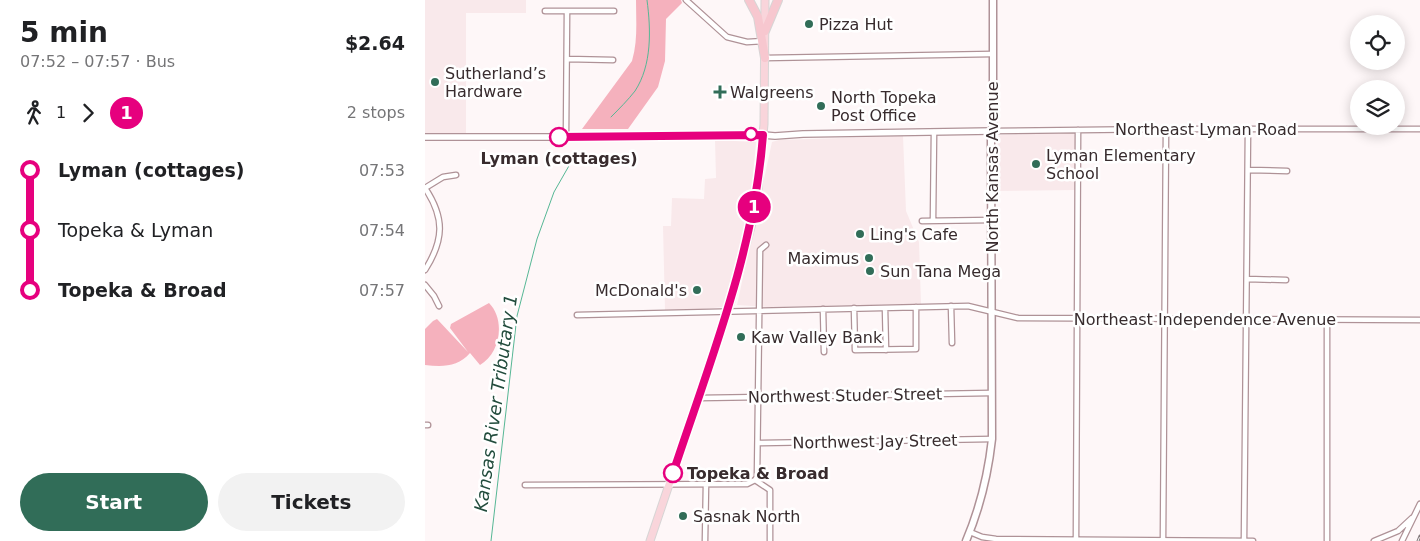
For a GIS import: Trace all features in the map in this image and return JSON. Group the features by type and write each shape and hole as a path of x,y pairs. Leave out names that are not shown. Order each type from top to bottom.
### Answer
{"highway":[{"path":"749,0 758,17 764,41 765,58"},
{"path":"765,31 779,0"}],"main road":[{"path":"764,41 765,0"},
{"name":"North Kansas Avenue","path":"966,541 982,498 992,439 993,0"},
{"path":"650,541 727,311 752,223 763,135 765,58"}],"street":[{"path":"686,0 727,37 747,42 764,41"},
{"path":"545,11 615,11"},
{"path":"566,137 567,11"},
{"path":"765,58 992,54"},
{"path":"567,59 613,60"},
{"path":"1163,540 1166,129"},
{"path":"1244,541 1248,129"},
{"name":"Northeast Lyman Road","path":"992,131 1420,129"},
{"path":"1076,540 1078,130"},
{"path":"425,137 763,135 992,131"},
{"path":"933,221 934,132"},
{"path":"1248,170 1287,171"},
{"path":"425,270 437,247 440,232 437,210 425,188 443,177 456,175"},
{"path":"922,221 992,220"},
{"path":"525,485 747,484 755,480 757,477 758,443 759,250 766,245"},
{"path":"1247,279 1286,280"},
{"path":"425,285 439,306"},
{"path":"951,306 952,343"},
{"name":"Northeast Independence Avenue","path":"577,315 973,306 1018,318 1420,320"},
{"path":"854,308 855,350 886,350 916,349 916,307"},
{"path":"885,308 886,350"},
{"path":"823,309 825,352"},
{"path":"1327,320 1327,541"},
{"name":"Northwest Studer Street","path":"699,398 991,393"},
{"name":"Northwest Jay Street","path":"758,443 992,439"},
{"path":"755,480 770,490 770,541"},
{"path":"705,484 705,541"},
{"path":"1402,541 1420,504"},
{"path":"1374,541 1397,531 1412,518"},
{"path":"970,532 990,539 1253,541"}],"shaded area":[{"path":"425,0 526,0 526,13 466,13 466,133 425,133"},
{"path":"636,0 681,0 682,3 666,19 665,61 658,87 628,129 582,129 632,61 636,38"},
{"name":"Lyman Elementary School","path":"1072,132 1076,136 1075,190 996,191 998,136"},
{"path":"903,136 906,211 919,242 921,304 768,307 737,305 772,142 779,140"},
{"path":"715,140 756,142 751,197 743,241 723,307 665,310 663,226 671,226 672,198 704,199 705,179 716,178"},
{"path":"489,303 498,318 499,327 496,345 487,360 480,365 470,353 460,361 450,365 425,365 425,329 433,321 437,319 468,352 450,328 451,324"}],"waterway":[{"name":"Kansas River Tributary 1","path":"611,117 635,91 645,70 649,47 647,0"},
{"name":"Kansas River Tributary 1","path":"491,541 517,316 537,239 554,192 574,157"}],"railway":[{"path":"1418,541 1420,536"}],"bus line":[{"name":"1","path":"559,137 763,135 752,223 745,253 731,302 673,473"}],"place":[{"name":"Pizza Hut","path":"809,24"},
{"name":"Sutherland’s Hardware","path":"435,82"},
{"name":"Walgreens","path":"720,92"},
{"name":"North Topeka Post Office","path":"821,106"},
{"name":"Lyman (cottages)","path":"559,137"},
{"name":"Lyman Elementary School","path":"1036,164"},
{"name":"Ling's Cafe","path":"860,234"},
{"name":"Maximus","path":"869,258"},
{"name":"Sun Tana Mega","path":"870,271"},
{"name":"McDonald's","path":"697,290"},
{"name":"Kaw Valley Bank","path":"741,337"},
{"name":"Topeka & Broad","path":"673,473"},
{"name":"Sasnak North","path":"683,516"}]}
